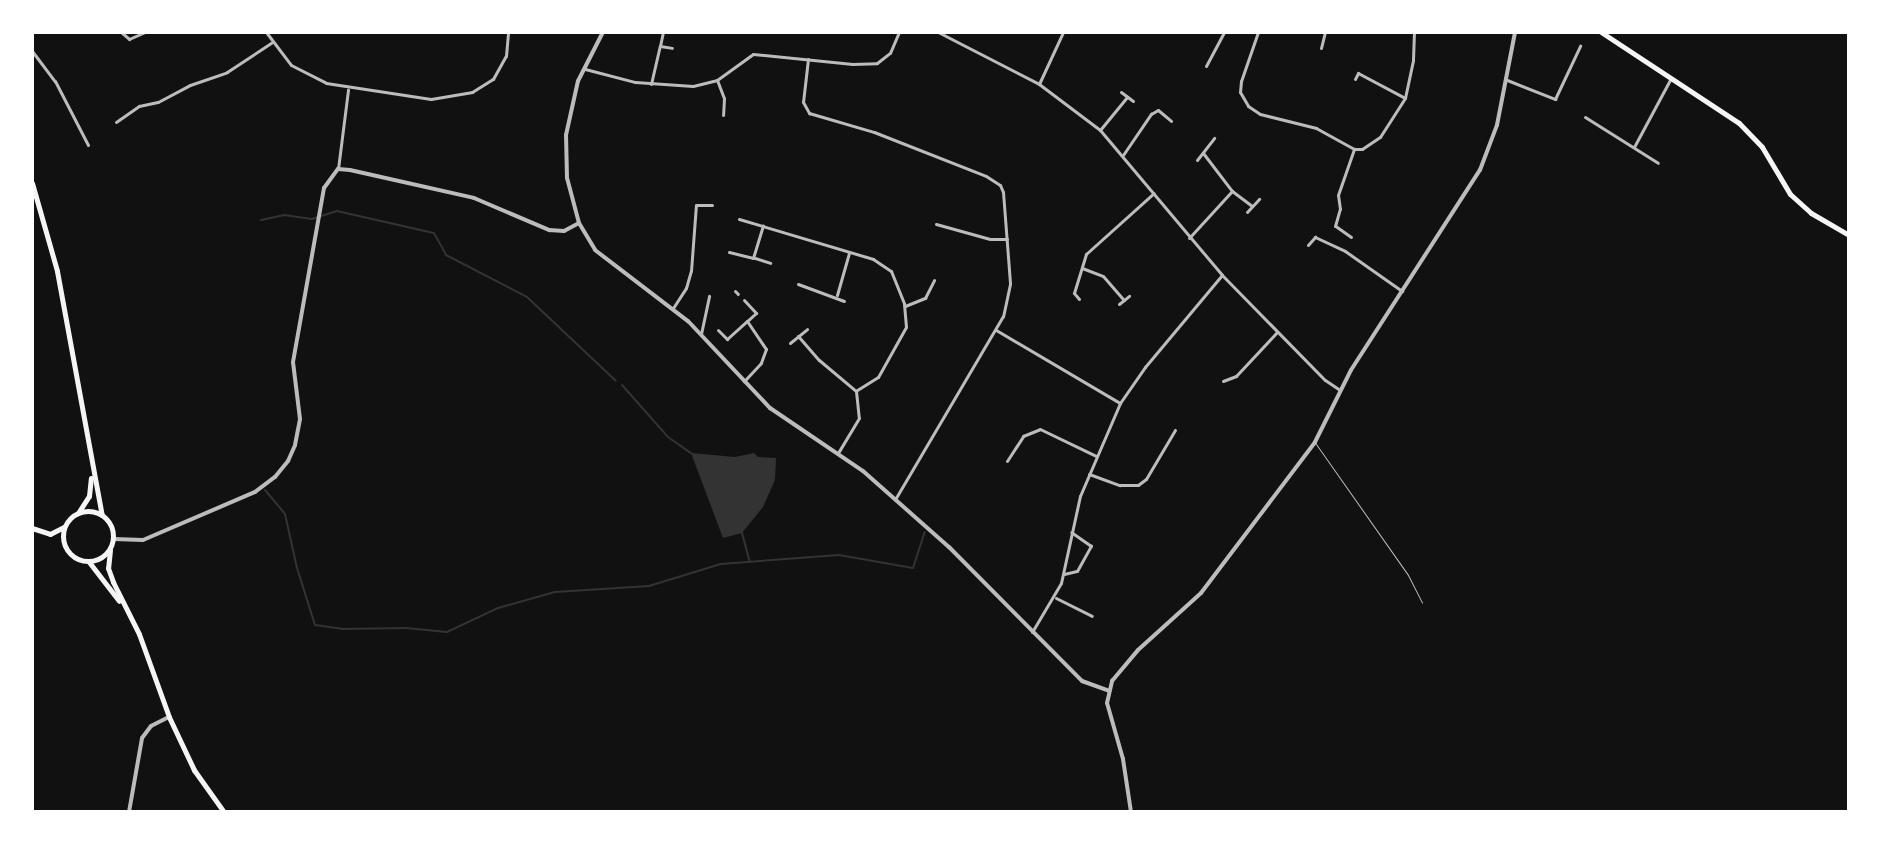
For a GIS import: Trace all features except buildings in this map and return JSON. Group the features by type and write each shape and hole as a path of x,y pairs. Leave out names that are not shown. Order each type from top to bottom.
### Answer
{"main road":[{"path":"1601,32 1739,123 1756,139 1797,201 1849,235"},
{"path":"32,183 57,271 102,515"},
{"path":"32,528 50,534 65,526 89,496 92,469"},
{"path":"78,513 91,511 102,515 111,524 114,539 108,568 149,658 169,717 194,770 224,812"},
{"path":"65,526 66,548 78,560 89,562 101,559 110,550"},
{"path":"89,562 127,611"}],"street":[{"path":"121,32 129,39 145,32"},
{"path":"266,32 272,43 303,72 348,89 431,99 472,92 487,83 500,70 506,56 508,32"},
{"path":"603,32 584,68 570,108 565,149 570,194 579,223 595,250 673,308 791,424 838,453 895,499 1082,681 1109,691"},
{"path":"651,84 663,32"},
{"path":"584,68 651,84 693,86 717,80 753,54 852,64 877,63 890,53 899,32"},
{"path":"938,32 1039,84 1100,130 1222,275 1325,380 1340,390"},
{"path":"1039,84 1063,32"},
{"path":"1206,66 1224,32"},
{"path":"1257,32 1241,81 1242,98 1260,114 1334,135 1354,149 1372,145 1405,98 1413,60 1414,32"},
{"path":"1321,48 1325,32"},
{"path":"1131,812 1123,759 1107,703 1109,691 1121,667 1201,593 1315,442 1340,390 1480,170 1493,138 1515,32"},
{"path":"116,122 139,106 158,102 190,85 227,72 272,43"},
{"path":"660,46 672,48"},
{"path":"1507,80 1555,99 1580,46"},
{"path":"32,51 55,81 88,145"},
{"path":"808,59 803,102 809,113 874,132 994,180 1003,192 1009,296 996,330 895,499"},
{"path":"1355,79 1358,73 1405,98"},
{"path":"1634,147 1671,78"},
{"path":"717,80 724,98 723,115"},
{"path":"114,539 143,540 255,492 275,477 288,461 299,431 292,375 305,287 324,188 329,177 338,169 348,89"},
{"path":"1121,92 1133,101"},
{"path":"1100,130 1127,97"},
{"path":"1123,155 1151,114 1158,110 1168,115 1171,121"},
{"path":"1585,117 1658,163"},
{"path":"1197,160 1214,138"},
{"path":"1351,237 1335,226 1340,209 1338,195 1354,149"},
{"path":"1203,153 1232,191 1252,206"},
{"path":"338,169 474,198 549,230 564,231 579,223"},
{"path":"1189,238 1232,191"},
{"path":"1079,299 1074,293 1086,254 1154,193"},
{"path":"1247,212 1259,199"},
{"path":"673,308 686,288 691,271 696,205 712,205"},
{"path":"739,219 873,259 891,271 905,306 906,327 878,377 856,391"},
{"path":"936,224 990,239 1007,239"},
{"path":"753,258 763,226"},
{"path":"1308,245 1315,237 1345,251 1402,291"},
{"path":"729,252 770,263"},
{"path":"836,296 849,253"},
{"path":"1082,268 1103,276 1124,300"},
{"path":"1032,632 1064,574 1071,532 1089,474 1120,403 1145,367 1222,275"},
{"path":"905,306 925,298 934,280"},
{"path":"798,284 844,301"},
{"path":"701,334 709,296"},
{"path":"1119,304 1129,296"},
{"path":"718,330 727,339 756,313 744,300"},
{"path":"744,381 761,363 766,349 747,321"},
{"path":"790,343 807,329"},
{"path":"996,330 1120,403"},
{"path":"1223,381 1236,376 1277,332"},
{"path":"798,336 819,360 856,391 859,418 838,453"},
{"path":"1007,461 1023,436 1040,429 1096,456"},
{"path":"1089,474 1120,485 1138,485 1146,479 1175,430"},
{"path":"1064,574 1077,571 1091,546 1071,532"},
{"path":"1054,597 1092,616"},
{"path":"129,812 142,738 151,726 169,717"}],"lane":[{"path":"1315,442 1408,575 1422,603"}],"shaded area":[{"path":"691,453 735,457 754,453 758,457 776,458 775,480 763,507 742,533 723,538"}],"waterway":[{"path":"261,220 284,215 312,219 337,211 434,233 446,255 527,297 616,381"},
{"path":"622,385 668,437 691,453"},
{"path":"265,490 285,514 297,568 315,625 342,629 406,628 447,632 498,608 555,592 649,586 721,564 839,555 913,568 925,532"},
{"path":"742,533 750,562"}]}
